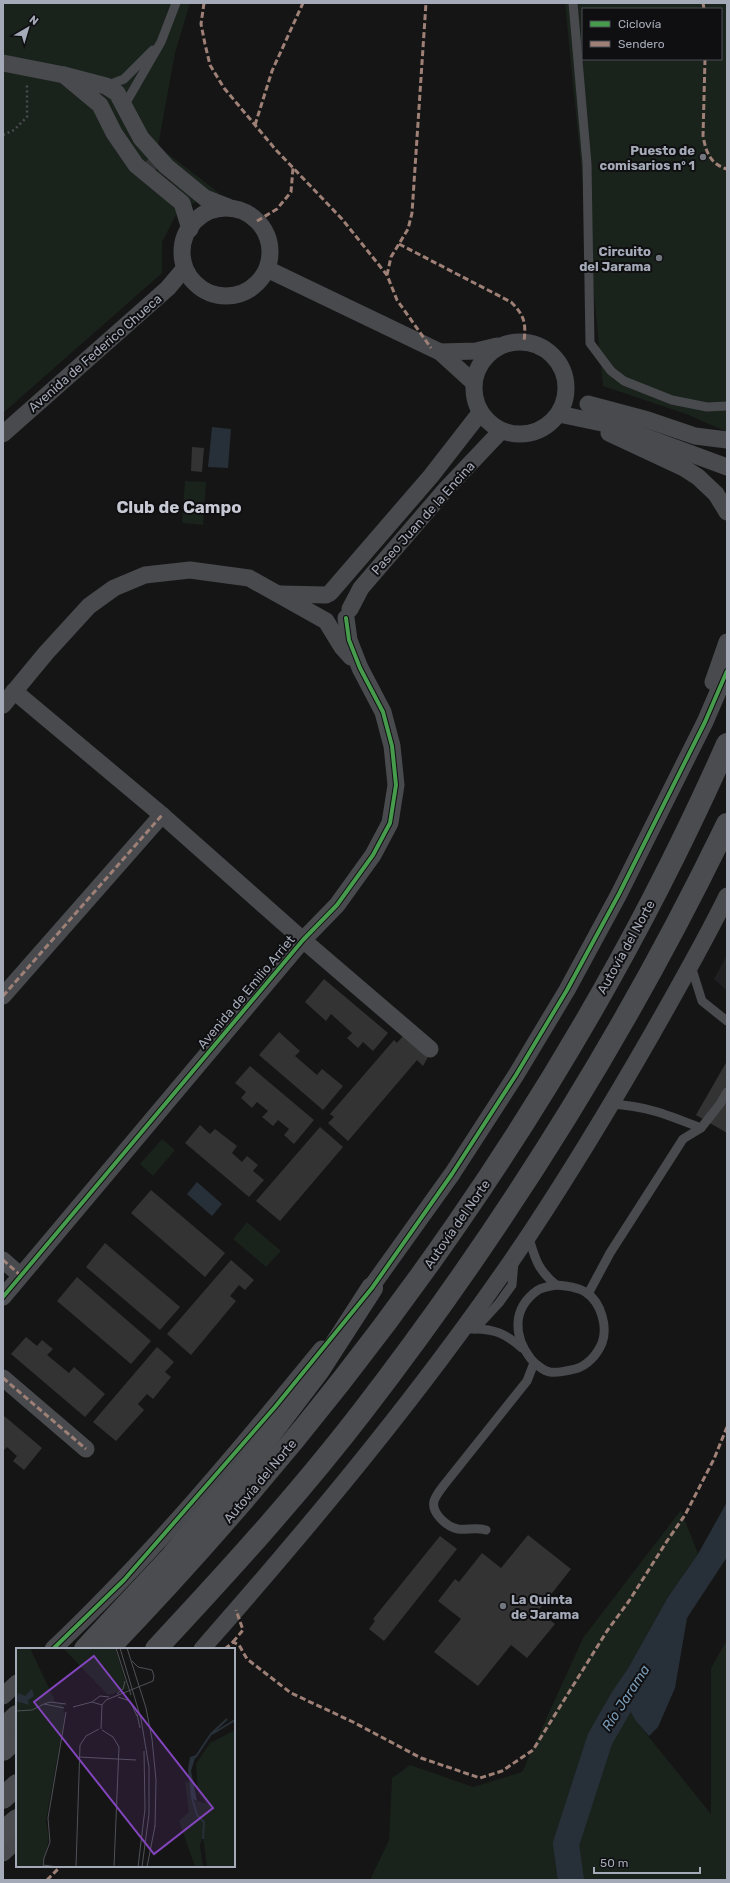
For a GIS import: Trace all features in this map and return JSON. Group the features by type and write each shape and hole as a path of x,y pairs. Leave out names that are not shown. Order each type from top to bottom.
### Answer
{"highway":[{"name":"Autovía del Norte","path":"109,1648 203,1547 280,1458 385,1326 483,1187 556,1071 613,972 673,860 727,744"},
{"path":"157,1648 307,1480 361,1413 449,1295 513,1201 578,1099 636,999 727,824"},
{"path":"86,1648 171,1557 249,1462 319,1370 372,1288"},
{"path":"3,1729 16,1717"},
{"path":"3,1750 16,1738"},
{"path":"3,1798 16,1787"},
{"path":"3,1832 16,1821"}],"street":[{"path":"3,63 64,75 106,86 117,93 141,138 166,166 205,198 228,208 245,212 253,217 262,227 267,237 270,253 267,269 258,283 243,293 227,296 200,289 184,269 182,262 183,237 203,213 228,208"},
{"path":"64,75 100,105 114,133 136,165 182,204 190,229"},
{"path":"100,105 114,109 122,103"},
{"name":"Avenida de Federico Chueca","path":"3,434 168,288 184,269"},
{"path":"267,269 440,352 474,382"},
{"path":"440,352 476,351 501,346 512,342 524,342 537,345 549,352 558,361 564,373 567,386 565,401 559,414 548,426 533,433 517,435 501,431 490,424 480,413 473,393 478,367 488,354 501,346"},
{"path":"567,386 616,426"},
{"path":"588,404 648,420 695,436 727,440"},
{"name":"Paseo Juan de la Encina","path":"328,594 431,476 480,413"},
{"path":"559,414 586,421 616,426 727,467"},
{"path":"586,421 626,442 684,468 698,477 716,494 727,512"},
{"name":"Paseo Juan de la Encina","path":"348,614 361,588 446,489 501,431"},
{"path":"3,705 89,606 114,588 145,575 190,570 249,578 326,621 335,624 348,614 348,601 341,594 278,594"},
{"path":"328,594 322,599 319,608 322,618 326,621 342,647 360,668"},
{"name":"Avenida de Emilio Arriet","path":"3,1297 303,940 337,905 373,855 390,823 396,785 392,746 383,712 360,668 349,640 348,614"},
{"path":"668,796 708,698 727,642"},
{"path":"54,1648 124,1580 275,1407 372,1288 452,1174 516,1075 567,990 619,894 705,722 727,671"},
{"path":"14,691 162,815 303,940 430,1049"},
{"path":"3,996 162,815"},
{"path":"203,1648 324,1508 397,1415 468,1330 514,1255 528,1236 611,1104 726,898"},
{"path":"3,1260 20,1275"},
{"path":"3,1378 86,1449"},
{"path":"3,1696 16,1684"},
{"path":"3,1853 16,1841"}],"lane":[{"path":"122,103 161,42 176,3"},
{"path":"573,3 587,164 590,343 611,371 624,381 672,400 707,408 727,406"},
{"path":"106,86 124,79 161,42"},
{"path":"690,964 702,1001 727,1021"},
{"path":"588,1294 610,1253 683,1139 701,1128 720,1104 727,1092"},
{"path":"611,1104 635,1105 659,1111 701,1128"},
{"path":"528,1236 537,1265 545,1276 556,1285"},
{"path":"468,1330 496,1331 510,1337 523,1348 534,1363 549,1372 566,1372 582,1367 595,1355 603,1342 604,1323 598,1306 588,1294 573,1286 556,1285 539,1290 526,1301 518,1317 517,1333 523,1348"},
{"path":"486,1530 479,1528 457,1529 442,1521 434,1509 434,1500 444,1485 527,1381 534,1363"}],"path":[{"path":"3,135 14,130 27,116 27,83 29,69"}],"shaded area":[{"path":"3,3 190,3 175,53 158,146 219,193 179,209 162,242 162,273 3,413"},
{"name":"Circuito del Jarama","path":"565,3 727,3 727,432 686,414 603,386"},
{"path":"185,481 206,482 203,525 182,523"},
{"path":"727,955 727,991 714,979"},
{"path":"162,1139 175,1150 153,1176 140,1164"},
{"path":"247,1222 281,1251 266,1267 233,1239"},
{"path":"681,1510 698,1554 668,1597 622,1679 623,1699 636,1721 711,1814 711,1668 727,1640 727,1880 370,1880 389,1840 392,1778 410,1765 473,1787 522,1772 583,1638"}],"water":[{"path":"212,427 231,429 228,468 208,467"},
{"path":"197,1182 222,1204 212,1216 187,1194"},
{"path":"727,1502 727,1557 687,1618 675,1688 658,1727 649,1736 636,1721 623,1699 622,1679 668,1597 698,1554"}],"building":[{"name":"Puesto de comisarios nº 1","path":"705,153 708,159 702,162 698,156"},
{"path":"151,156 160,164 152,174 142,166"},
{"path":"192,447 204,448 202,472 191,471"},
{"path":"324,979 388,1033 373,1051 363,1042 358,1048 347,1038 352,1033 331,1014 326,1021 305,1002"},
{"path":"279,1032 300,1051 295,1056 317,1075 322,1069 343,1086 323,1110 259,1055"},
{"path":"403,1036 428,1057 423,1066 417,1060 348,1141 328,1123 334,1117 330,1114 394,1040 397,1043"},
{"path":"727,1061 727,1133 696,1115"},
{"path":"250,1066 314,1120 294,1144 284,1135 289,1129 278,1120 273,1126 262,1117 268,1111 257,1102 252,1108 241,1098 246,1092 235,1083"},
{"path":"200,1125 210,1134 215,1129 237,1146 232,1153 242,1162 247,1156 258,1165 253,1171 264,1180 249,1197 185,1143"},
{"path":"320,1127 343,1147 280,1221 256,1201"},
{"path":"151,1190 225,1253 205,1277 131,1213"},
{"path":"105,1243 180,1307 160,1330 86,1267"},
{"path":"231,1260 254,1280 245,1290 239,1285 230,1296 236,1301 191,1355 167,1334"},
{"path":"77,1277 151,1341 131,1364 57,1301"},
{"path":"26,1337 37,1346 42,1340 53,1349 47,1355 69,1373 74,1367 105,1394 85,1417 11,1354"},
{"path":"157,1347 174,1362 165,1372 171,1377 153,1399 147,1394 138,1404 144,1410 116,1441 93,1422"},
{"path":"3,1415 42,1448 24,1470 13,1461 17,1456 7,1447 3,1451"},
{"path":"528,1535 571,1569 538,1611 555,1624 527,1658 511,1645 478,1686 434,1652 461,1619 438,1601 455,1579 459,1582 482,1553 501,1568"},
{"path":"440,1536 457,1549 384,1641 369,1629 375,1621 373,1619"}],"waterway":[{"name":"Río Jarama","path":"571,1880 566,1844 600,1739 623,1699 643,1670"}],"marked path":[{"path":"204,3 201,24 205,44 210,65 224,88 276,150 342,219 387,275 397,300 431,348"},
{"path":"255,125 272,71 303,3"},
{"path":"387,275 391,257 408,229 412,213 426,3"},
{"path":"703,3 704,8"},
{"path":"705,60 703,136 707,152 710,157 716,164 727,169"},
{"path":"257,221 277,209 291,192 293,168"},
{"path":"399,244 511,302 519,311 524,320 524,342"},
{"path":"3,996 162,815"},
{"path":"3,1260 20,1275"},
{"path":"3,1378 86,1449"},
{"path":"226,1648 233,1642 239,1645 247,1659 291,1693 353,1722 421,1758 480,1778 502,1771 533,1750 607,1631 629,1601 685,1515 714,1459 727,1427"},
{"path":"233,1642 243,1630 236,1610"},
{"path":"47,1880 60,1867"}],"cycle path":[{"path":"3,1297 303,940 337,905 373,855 390,823 396,785 392,746 383,712 360,668 349,640 346,618"},
{"path":"54,1648 124,1580 275,1407 372,1288 452,1174 516,1075 567,990 619,894 705,722 727,671"}],"place":[{"name":"Puesto de comisarios nº 1","path":"703,157"},
{"name":"Circuito del Jarama","path":"659,258"},
{"name":"La Quinta de Jarama","path":"503,1606"}],"district":[{"name":"Club de Campo","path":"179,507"}]}
